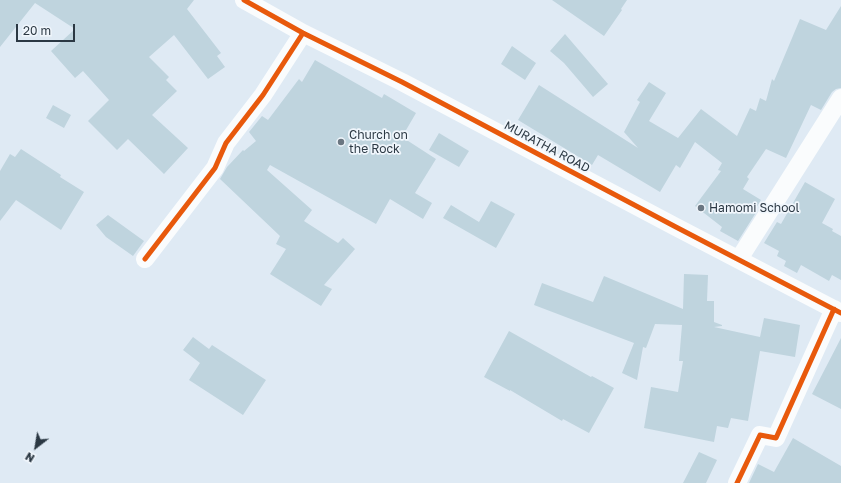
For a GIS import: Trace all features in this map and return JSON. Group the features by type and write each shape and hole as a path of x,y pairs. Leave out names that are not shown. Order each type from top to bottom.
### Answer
{"street":[{"name":"MURATHA ROAD","path":"244,0 303,33 402,82 838,311"},
{"path":"144,259 215,168 226,143 263,96 303,33"},
{"path":"739,259 841,98"},
{"path":"737,483 760,435 776,438 838,311"}],"building":[{"path":"0,0 194,0 187,9 221,53 217,56 225,67 208,79 174,35 149,57 169,77 166,80 177,91 152,115 188,148 164,174 128,139 117,150 88,121 109,100 83,71 75,78 51,51 75,29 35,3 0,47"},
{"path":"552,0 627,0 604,36"},
{"path":"841,6 841,88 832,92 821,110 811,105 786,158 766,149 747,177 749,179 743,189 761,200 755,210 757,211 738,241 720,231 722,227 695,206 721,171 718,170 722,163 695,142 680,168 676,165 660,192 598,155 592,165 518,120 539,85 638,148 624,132 640,102 637,100 649,82 666,93 649,121 678,138 701,109 737,136 750,108 756,111 760,98 766,101 772,79 774,81 800,19 826,30"},
{"path":"565,34 608,84 593,97 564,63 550,51"},
{"path":"512,46 536,63 525,80 501,64"},
{"path":"315,60 382,98 384,94 416,113 402,137 436,159 415,193 432,203 423,219 390,199 376,224 270,165 267,170 312,210 304,221 338,243 343,238 355,249 324,285 332,289 321,306 270,274 286,249 276,244 280,236 220,179 227,167 243,150 244,151 256,141 249,132 262,116 268,120 299,79 302,82"},
{"path":"53,105 71,115 64,128 46,118"},
{"path":"439,133 469,151 459,167 429,150"},
{"path":"21,149 84,192 61,230 16,200 0,221 0,171 10,154 15,157"},
{"path":"805,182 835,199 822,223 833,229 832,231 841,236 841,280 832,275 829,281 801,265 797,273 784,266 786,261 777,256 779,251 764,243 777,222 781,224"},
{"path":"491,201 515,214 496,248 443,218 451,205 479,222"},
{"path":"108,215 144,241 133,256 106,237 96,225"},
{"path":"684,274 708,275 707,301 714,301 714,322 722,325 714,327 760,337 764,318 800,325 795,357 760,351 748,421 731,418 728,428 717,426 714,442 644,428 651,387 678,392 683,361 679,361 682,325 655,324 646,348 643,347 637,380 622,373 634,343 534,305 542,283 593,302 604,276 683,309"},
{"path":"509,331 591,377 592,376 614,388 589,433 563,419 562,421 510,390 484,377"},
{"path":"193,337 209,349 212,345 266,380 243,415 189,380 200,363 183,350"},
{"path":"841,338 841,409 812,394"},
{"path":"793,438 841,466 841,483 749,483 758,464 774,472"},
{"path":"699,452 717,460 706,483 683,483"}],"cycle path":[{"path":"244,0 303,33 402,82 841,313"},
{"path":"145,259 215,168 226,143 263,95 303,33"},
{"path":"737,483 760,435 776,438 834,309"}],"place":[{"name":"Church on the Rock","path":"341,142"},
{"name":"Hamomi School","path":"701,208"}]}
